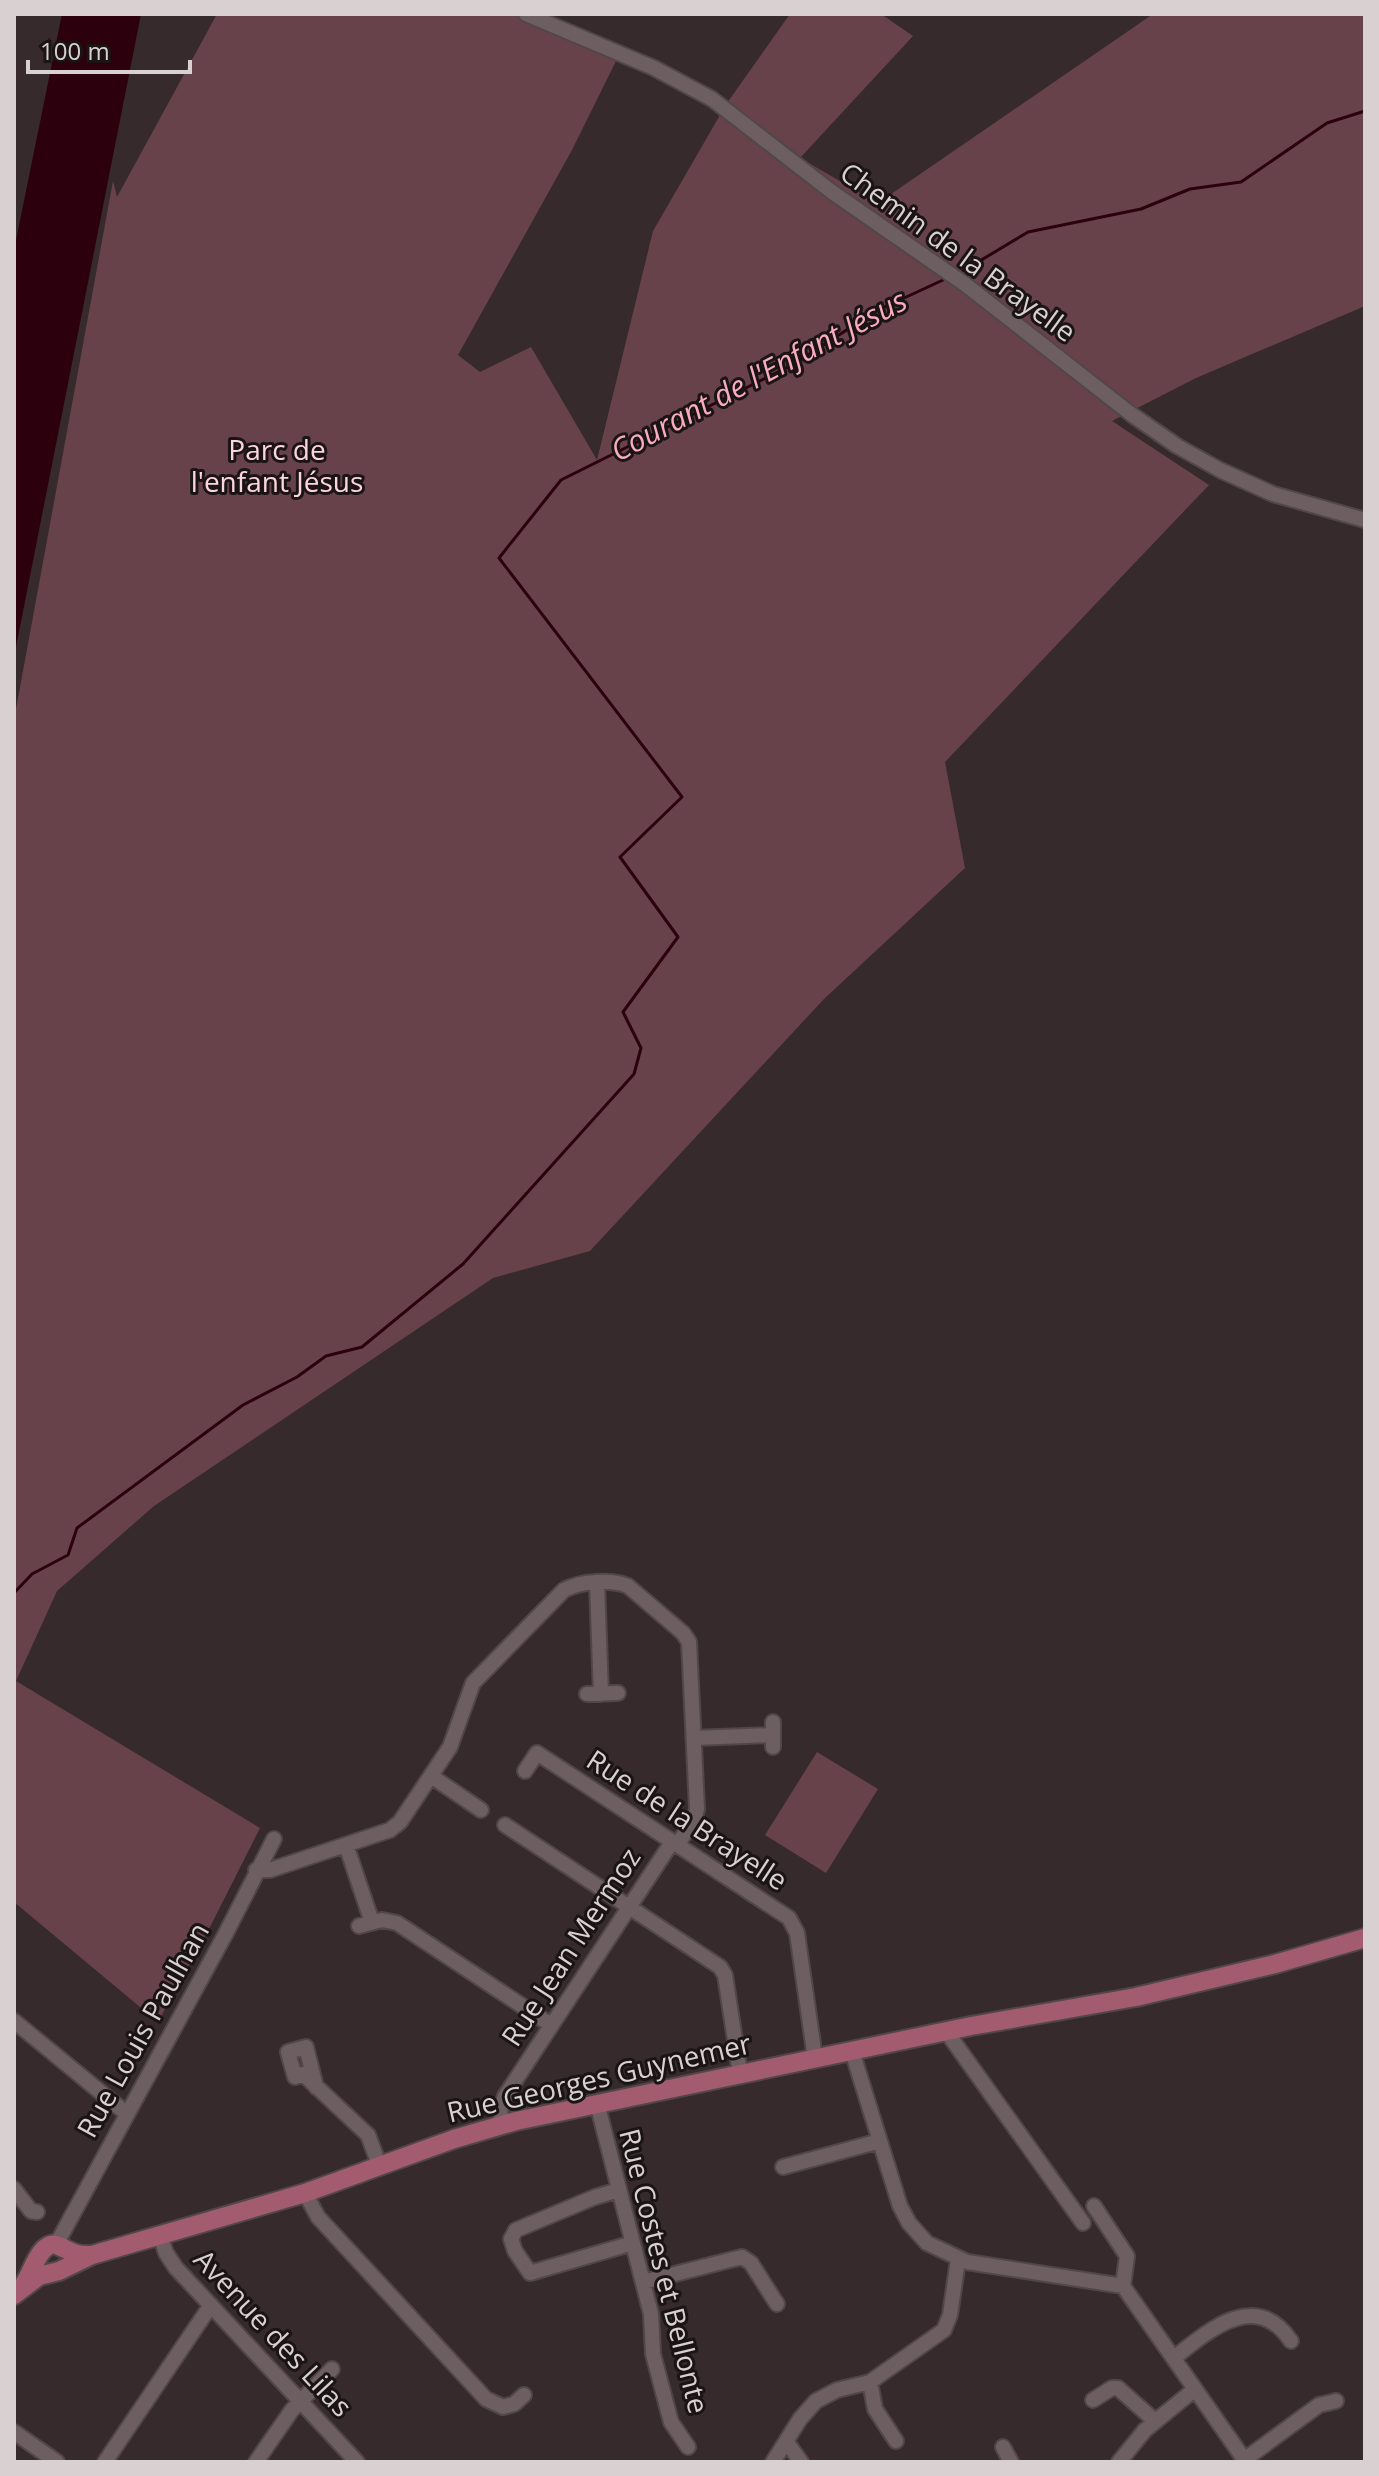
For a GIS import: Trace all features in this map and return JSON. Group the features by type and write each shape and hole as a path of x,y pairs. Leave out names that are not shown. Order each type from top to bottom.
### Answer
{"main road":[{"name":"Rue Georges Guynemer","path":"59,2259 92,2255 305,2193 502,2125 946,2031 1136,1997 1365,1938"},
{"path":"14,2295 27,2280 39,2256 42,2267 59,2259"},
{"path":"14,2295 59,2259"}],"street":[{"name":"Chemin de la Brayelle","path":"526,14 654,68 712,99 832,192 966,285 1131,414 1177,446 1273,494 1365,520"},
{"path":"256,1870 270,1870 395,1827 453,1741 473,1683 564,1590 575,1585 597,1583 594,1694 618,1693"},
{"name":"Rue Jean Mermoz","path":"502,2125 500,2111 505,2096 629,1906 696,1814 691,1652 686,1637 628,1586 597,1583"},
{"path":"694,1738 773,1735"},
{"name":"Rue de la Brayelle","path":"525,1771 537,1753 785,1915 797,1933 815,2058"},
{"path":"431,1776 481,1810"},
{"path":"505,1825 723,1970 740,2073"},
{"name":"Rue Louis Paulhan","path":"59,2259 126,2113 226,1933 274,1839"},
{"path":"346,1845 366,1924 382,1920 397,1923 551,2025"},
{"path":"14,2021 126,2113"},
{"path":"946,2031 1083,2223"},
{"path":"852,2051 897,2198 909,2223 927,2243 958,2260 1123,2286"},
{"path":"316,2087 368,2135 380,2167"},
{"name":"Rue Costes et Bellonte","path":"597,2103 652,2320 653,2354 667,2408 673,2426 688,2447"},
{"path":"783,2167 880,2141"},
{"path":"14,2189 31,2211 37,2212"},
{"path":"619,2190 516,2230 511,2239 530,2273 633,2243"},
{"path":"305,2193 318,2217 486,2399 497,2406 509,2406 524,2395"},
{"path":"1094,2206 1127,2256 1123,2286 1245,2461 1319,2405 1336,2401"},
{"name":"Avenue des Lilas","path":"160,2235 173,2264 357,2462"},
{"path":"643,2282 742,2257 748,2260 777,2304"},
{"path":"773,2462 800,2419 816,2401 837,2390 870,2382 944,2330 950,2315 958,2260"},
{"path":"105,2462 211,2305"},
{"path":"1174,2358 1208,2332 1246,2315 1265,2317 1286,2332 1291,2341"},
{"path":"256,2462 300,2400 332,2369"},
{"path":"870,2382 875,2409 896,2441"},
{"path":"1093,2400 1112,2388 1118,2388 1155,2421"},
{"path":"1119,2462 1136,2439 1195,2389"},
{"path":"14,2432 57,2462"},
{"path":"786,2441 801,2462"},
{"path":"1003,2447 1011,2462"}],"green space":[{"name":"Parc de l'enfant Jésus","path":"217,14 515,14 605,48 618,57 572,150 458,355 480,372 531,347 597,460 653,231 727,103 790,14 881,14 913,36 800,158 878,203 1153,14 1365,14 1365,306 1196,378 1112,421 1209,485 945,762 965,868 824,999 590,1251 493,1278 154,1506 57,1591 16,1681 260,1828 158,2022 14,1902 14,720 113,181 117,197"},
{"path":"817,1752 878,1789 826,1873 765,1835"}],"shaded area":[{"path":"62,14 141,14 14,657 14,250"}],"waterway":[{"name":"Courant de l'Enfant Jésus","path":"963,271 1028,232 1141,209 1190,189 1241,182 1327,123 1365,111"},
{"name":"Courant de l'Enfant Jésus","path":"14,1593 32,1574 68,1555 77,1528 243,1405 297,1377 326,1356 362,1347 463,1264 634,1074 641,1048 623,1012 678,937 620,857 682,797 499,558 561,480 794,364 876,311 943,280"}]}
